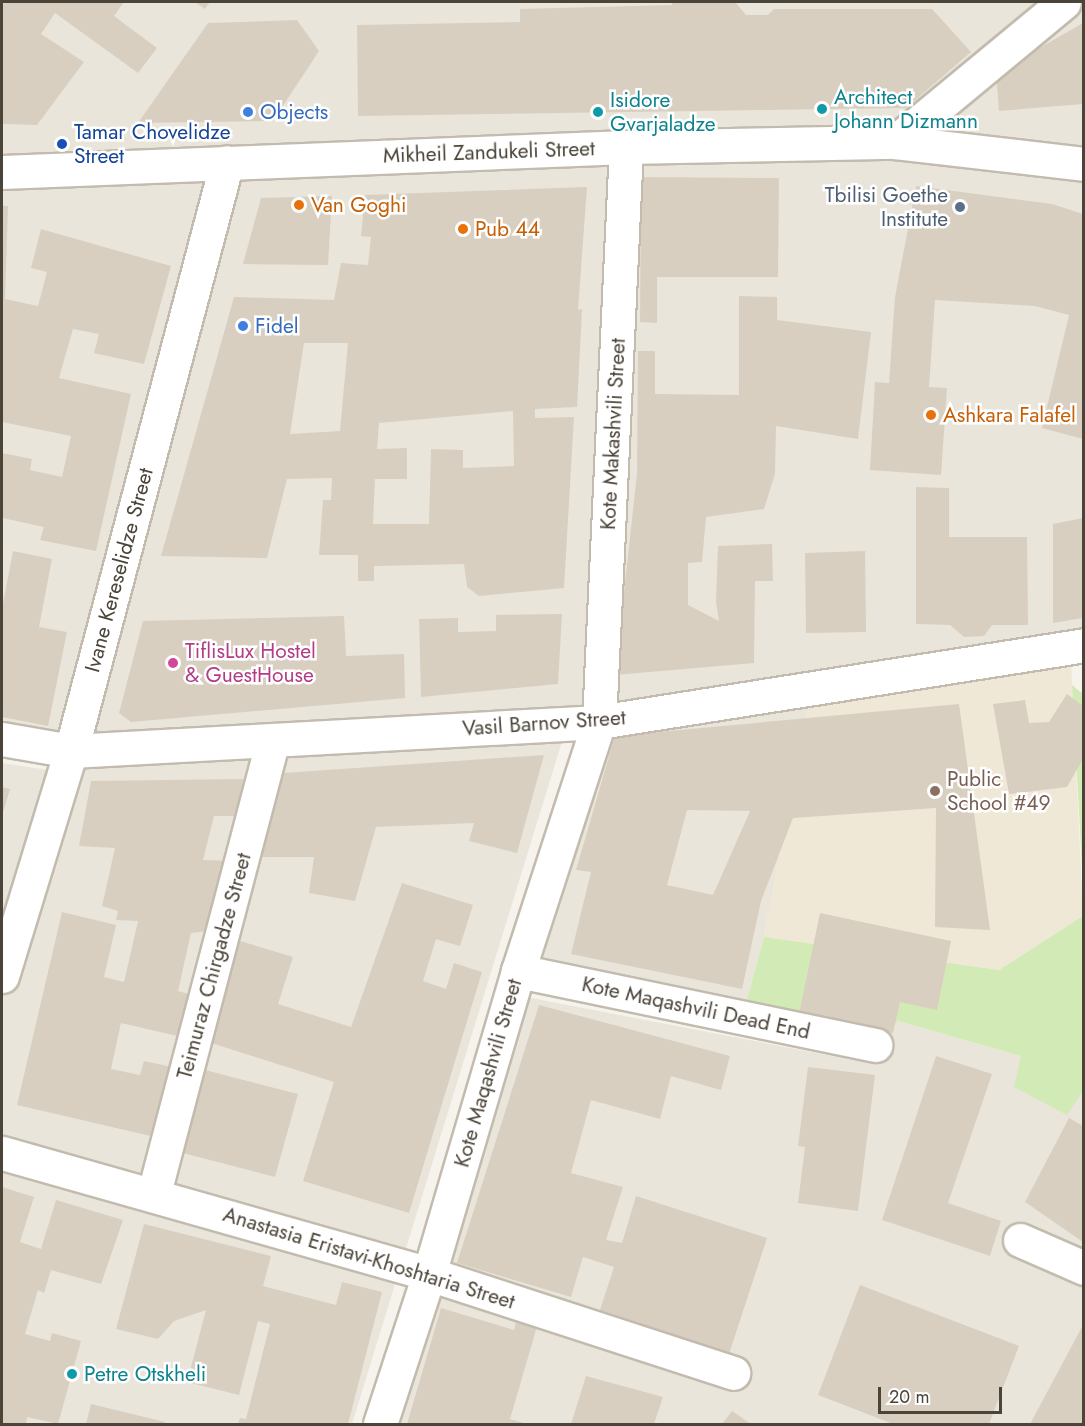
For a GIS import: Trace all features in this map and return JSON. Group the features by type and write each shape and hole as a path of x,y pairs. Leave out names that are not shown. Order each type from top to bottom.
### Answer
{"street":[{"path":"896,142 1064,2"},
{"name":"Mikheil Zandukeli Street","path":"2,172 626,147 896,142 1083,164"},
{"name":"Kote Makashvili Street","path":"599,722 626,147"},
{"name":"Ivane Kereselidze Street","path":"2,976 70,751 227,162"},
{"name":"Vasil Barnov Street","path":"2,739 70,751 599,722 1083,645"},
{"name":"Kote Maqashvili Street","path":"380,1425 429,1274 518,971 599,722"},
{"name":"Teimuraz Chirgadze Street","path":"154,1193 273,740"},
{"name":"Kote Maqashvili Dead End","path":"518,971 875,1045"},
{"name":"Anastasia Eristavi-Khoshtaria Street","path":"2,1154 154,1193 429,1274 733,1373"},
{"path":"1020,1240 1083,1268"}],"shaded area":[{"path":"2,2 1083,2 1083,645 599,722 2,739"},
{"name":"Public School #49","path":"1071,660 1083,916 999,970 764,937 809,699"},
{"path":"809,699 764,937 745,1007 536,966 608,728"},
{"path":"564,735 352,1424 2,1424 2,763 55,771"},
{"path":"526,997 879,1065 881,1038 898,1021 1021,1056 1067,1114 1083,1091 1083,1424 391,1424"}],"green space":[{"path":"1072,685 1083,694 1083,884"},
{"path":"1083,916 1083,1091 1067,1115 1014,1087 1021,1056 898,1021 881,1038 745,1007 764,937 999,970"}],"building":[{"path":"5,2 124,2 114,16 157,48 138,73 55,13 41,34 84,62 37,125 2,124 2,6"},
{"path":"195,2 210,2 205,9"},
{"path":"672,2 735,2 746,15 768,15 774,9 932,9 971,52 906,108 358,116 357,25 520,22 520,9 672,5"},
{"path":"297,20 319,51 273,121 138,123 208,23"},
{"path":"1083,23 1083,104 999,111 996,73"},
{"path":"641,177 779,178 778,277 657,277 657,323 640,322"},
{"path":"916,186 1052,204 1083,214 1083,439 1042,428 1069,315 1035,306 935,300 929,387 947,388 941,475 870,470 875,382 889,383 895,297"},
{"path":"587,187 578,310 582,309 577,407 535,409 535,418 574,417 564,588 479,596 467,587 464,564 374,566 374,581 358,581 358,555 319,555 323,500 331,500 332,478 287,479 267,558 161,556 234,297 334,300 341,263 368,265 371,237 361,236 365,195","holes":["304,343 348,343 340,431 290,434","513,411 514,466 463,468 463,450 431,449 429,524 373,524 375,479 407,479 407,448 377,449 379,423"]},
{"path":"332,196 328,265 243,264 261,198"},
{"path":"2,206 8,206 5,299 38,306 47,272 31,268 41,229 171,266 144,364 94,353 99,334 73,329 59,378 131,394 96,551 40,540 44,527 2,518 2,453 32,459 30,470 62,477 71,436 2,422"},
{"path":"739,296 777,297 777,320 871,332 858,439 776,426 775,474 764,509 706,517 702,562 688,563 688,605 719,621 716,602 718,546 772,544 773,581 755,581 754,663 615,675 637,473 638,351 655,351 655,394 739,395"},
{"path":"916,487 949,488 949,537 1027,537 1028,625 992,625 984,636 964,637 950,625 916,624"},
{"path":"1083,518 1083,618 1053,623 1053,524"},
{"path":"13,551 52,559 39,627 67,632 48,726 2,717 2,609"},
{"path":"865,551 866,632 806,633 805,553"},
{"path":"562,614 558,684 421,697 419,619 458,618 458,632 496,631 496,615"},
{"path":"344,616 346,656 404,654 405,698 131,722 119,713 143,621"},
{"path":"1067,694 1083,706 1083,759 1067,787 1009,794 993,704 1025,700 1029,723 1049,722"},
{"path":"959,704 990,930 935,927 936,808 793,818 761,901 742,989 571,954 591,872 576,870 615,736","holes":["687,810 750,811 713,895 667,885"]},
{"path":"544,755 517,853 469,841 474,823 376,827 355,901 309,893 314,857 261,857 283,773"},
{"path":"243,779 241,816 214,816 203,860 232,861 215,930 191,933 178,991 196,996 186,1038 121,1023 111,1069 140,1075 144,1061 172,1067 155,1137 17,1105 62,912 116,925 104,977 124,982 138,921 116,920 118,911 102,906 115,848 79,846 91,781"},
{"path":"2,787 10,789 2,816"},
{"path":"402,883 473,905 460,946 436,939 423,981 446,989 454,963 482,972 409,1213 303,1181 334,1082 205,1041 237,940 293,957 278,1004 351,1027"},
{"path":"820,913 951,941 937,1010 900,1002 893,1033 799,1014"},
{"path":"539,1005 730,1056 721,1090 671,1076 660,1119 591,1100 571,1173 623,1187 606,1240 622,1243 636,1196 767,1238 729,1354 600,1310 614,1267 583,1257 571,1297 457,1263"},
{"path":"936,1056 992,1074 948,1203 1001,1221 990,1256 882,1220"},
{"path":"808,1067 875,1075 858,1211 798,1203 805,1147 798,1146"},
{"path":"205,1070 298,1094 275,1177 183,1153"},
{"path":"1069,1118 1083,1126 1083,1242 1025,1202"},
{"path":"2,1187 34,1197 20,1242 41,1249 56,1200 123,1220 101,1284 51,1270 44,1293 38,1290 25,1334 50,1341 52,1333 81,1341 58,1424 27,1417 26,1424 2,1424"},
{"path":"144,1224 271,1256 263,1286 336,1305 342,1282 382,1292 348,1424 238,1424 240,1418 246,1419 270,1324 258,1321 239,1395 187,1382 206,1310 174,1321 158,1339 116,1329"},
{"path":"860,1285 1019,1346 989,1424 893,1424 818,1395"},
{"path":"441,1308 514,1330 517,1318 538,1323 510,1419 527,1424 407,1424"},
{"path":"1083,1325 1083,1424 1030,1424"},
{"path":"586,1376 663,1397 654,1424 571,1424"},
{"path":"91,1404 165,1422 165,1424 86,1424"},
{"path":"732,1411 751,1424 722,1424"}],"place":[{"name":"Architect Johann Dizmann","path":"822,109"},
{"name":"Objects","path":"248,112"},
{"name":"Isidore Gvarjaladze","path":"598,112"},
{"name":"Tamar Chovelidze Street","path":"62,144"},
{"name":"Van Goghi","path":"299,205"},
{"name":"Tbilisi Goethe Institute","path":"960,207"},
{"name":"Pub 44","path":"463,229"},
{"name":"Fidel","path":"243,326"},
{"name":"Ashkara Falafel","path":"931,415"},
{"name":"TiflisLux Hostel & GuestHouse","path":"173,663"},
{"name":"Public School #49","path":"935,791"},
{"name":"Petre Otskheli","path":"72,1374"}]}
